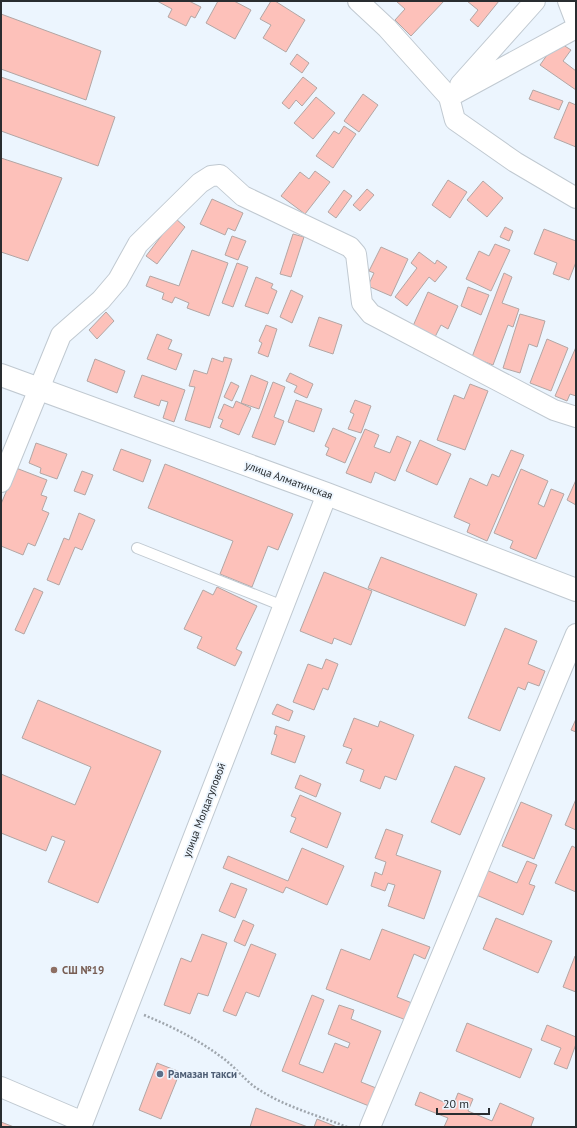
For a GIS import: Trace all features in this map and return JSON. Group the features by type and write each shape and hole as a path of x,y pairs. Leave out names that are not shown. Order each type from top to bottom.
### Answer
{"street":[{"path":"358,1 387,28 449,97 456,120 515,162 576,198"},
{"path":"449,97 535,1"},
{"path":"568,1 576,22"},
{"path":"449,97 576,28"},
{"path":"1,482 61,335 101,300 118,280 138,244 200,184 211,176 220,175 242,196 350,247 356,254 362,303 371,314 554,410 576,417"},
{"name":"улица Алматинская","path":"1,375 327,494 576,590"},
{"name":"улица Молдагуловой","path":"82,1124 327,494"},
{"path":"370,1127 576,634"},
{"path":"1,1087 82,1124"}],"lane":[{"path":"137,548 283,606"}],"path":[{"path":"127,1008 181,1031 202,1043 225,1060 255,1087 268,1095 347,1127"}],"building":[{"path":"157,1 189,1 201,7 195,18 191,16 186,26 168,17 172,9"},
{"path":"218,1 234,1 251,10 235,39 206,23"},
{"path":"271,1 275,1 305,20 286,52 263,38 271,25 260,19"},
{"path":"396,1 444,1 411,36 395,20 405,9"},
{"path":"467,1 499,1 478,27 470,20 478,10"},
{"path":"1,14 101,51 86,100 1,69"},
{"path":"557,41 571,50 563,61 576,71 576,90 540,65"},
{"path":"297,54 309,63 302,73 290,64"},
{"path":"1,77 115,117 98,166 1,131"},
{"path":"303,77 317,88 302,106 296,100 289,109 282,103"},
{"path":"533,90 563,101 559,110 529,99"},
{"path":"363,94 378,105 359,132 344,121"},
{"path":"316,97 335,113 313,139 294,123"},
{"path":"569,102 576,105 576,147 554,138"},
{"path":"344,126 356,134 333,168 316,156 334,131 339,134"},
{"path":"1,158 62,178 28,261 1,252"},
{"path":"315,171 330,182 305,214 281,196 300,172 309,179"},
{"path":"448,180 467,192 450,218 432,205"},
{"path":"483,181 503,198 487,217 467,200"},
{"path":"367,189 374,195 360,211 353,205"},
{"path":"344,190 352,196 336,218 328,212"},
{"path":"212,199 243,213 235,231 228,228 225,235 200,224"},
{"path":"175,218 185,227 157,264 146,256"},
{"path":"505,227 513,231 509,241 500,237"},
{"path":"544,229 576,241 576,262 569,280 553,274 557,263 534,254"},
{"path":"293,234 304,237 291,277 280,274"},
{"path":"232,236 246,241 238,260 225,255"},
{"path":"495,244 510,250 491,291 466,279 479,251 489,256"},
{"path":"381,247 408,259 391,296 368,286 374,273 369,271"},
{"path":"192,250 228,263 209,316 187,308 189,303 175,297 172,303 162,299 164,293 146,286 150,276 179,286"},
{"path":"419,252 435,264 437,260 447,267 435,282 429,277 407,306 395,297 417,268 411,263"},
{"path":"237,263 248,267 233,307 222,303"},
{"path":"504,273 512,277 502,303 519,309 513,327 508,325 493,365 472,357"},
{"path":"256,277 273,284 271,288 277,291 268,314 245,306"},
{"path":"468,287 489,295 481,315 461,306"},
{"path":"291,290 303,296 292,323 280,317"},
{"path":"428,292 458,306 448,329 441,325 435,337 413,326"},
{"path":"106,312 114,321 97,339 89,330"},
{"path":"520,314 545,321 537,347 529,344 520,373 503,368"},
{"path":"319,317 342,325 333,354 309,346"},
{"path":"266,325 277,329 268,357 258,353 262,343 259,341"},
{"path":"157,334 172,340 168,349 182,354 176,370 147,359"},
{"path":"547,339 568,348 551,391 530,383"},
{"path":"576,347 576,396 570,394 567,401 555,396"},
{"path":"224,357 232,359 210,428 185,420 195,387 189,386 194,370 207,374 212,358 223,362"},
{"path":"95,359 125,371 117,393 87,381"},
{"path":"290,373 313,384 307,398 294,392 297,386 286,381"},
{"path":"142,375 185,390 174,422 163,418 168,402 161,400 159,406 134,397"},
{"path":"251,375 268,382 259,409 241,403"},
{"path":"231,382 239,386 232,401 224,397"},
{"path":"273,382 285,387 274,417 284,421 275,445 252,437"},
{"path":"470,384 488,391 465,450 437,440 454,395 464,399"},
{"path":"296,400 322,409 314,432 288,422"},
{"path":"355,400 371,406 361,433 348,429 354,414 350,412"},
{"path":"236,401 251,408 239,435 220,427 223,420 218,418 224,404 233,408"},
{"path":"333,428 356,438 345,463 326,455 329,448 325,446"},
{"path":"365,429 379,435 374,447 390,453 397,436 411,442 395,481 375,472 371,483 346,473"},
{"path":"420,440 451,454 437,485 406,471"},
{"path":"36,443 67,454 57,479 40,473 41,468 29,463"},
{"path":"121,449 151,460 143,482 113,470"},
{"path":"511,450 524,455 487,541 467,532 470,524 454,517 470,478 487,486 492,474 499,477"},
{"path":"165,464 293,514 278,550 268,546 252,587 220,574 233,541 148,508"},
{"path":"16,468 47,480 41,495 47,497 42,510 49,513 35,546 28,543 23,555 1,546 1,504"},
{"path":"521,469 548,481 538,504 544,507 551,489 564,494 536,559 510,548 513,541 494,533"},
{"path":"82,471 93,475 85,495 74,491"},
{"path":"576,480 576,505 567,500"},
{"path":"79,513 95,520 82,550 75,547 59,585 47,580 64,538 69,540"},
{"path":"381,557 477,594 465,626 368,588"},
{"path":"324,572 372,591 351,645 334,638 332,644 300,631"},
{"path":"217,587 257,606 236,649 242,652 235,666 197,648 202,637 184,629 203,590 213,595"},
{"path":"34,588 43,592 24,634 15,630"},
{"path":"505,628 537,641 528,664 545,671 539,686 528,682 525,690 518,687 500,731 468,718"},
{"path":"326,659 338,664 328,690 323,688 314,710 293,702 308,664 322,669"},
{"path":"38,700 161,751 98,903 48,882 65,841 52,836 46,851 1,833 1,774 75,805 91,767 22,738"},
{"path":"277,704 293,711 289,721 272,714"},
{"path":"354,718 378,727 380,721 414,735 396,780 385,776 380,789 360,781 364,770 346,763 352,749 343,746"},
{"path":"576,719 576,732 571,730"},
{"path":"276,726 305,736 295,763 271,754 277,735 274,734"},
{"path":"455,766 485,778 460,835 431,822"},
{"path":"300,775 321,784 316,797 295,788"},
{"path":"300,795 341,813 327,848 290,832 296,818 291,816"},
{"path":"576,799 576,830 565,825"},
{"path":"521,802 552,815 534,859 502,846"},
{"path":"386,829 403,835 396,855 441,871 424,919 388,906 395,885 388,883 385,891 371,886 375,872 382,875 386,862 375,858"},
{"path":"572,846 576,848 576,892 555,883"},
{"path":"302,848 344,866 327,905 286,887 283,893 223,868 228,856 288,881"},
{"path":"527,861 537,865 529,884 535,886 523,915 474,894 484,869 517,883"},
{"path":"231,883 247,889 235,918 219,911"},
{"path":"496,918 552,941 538,973 483,949"},
{"path":"243,920 254,925 245,946 234,941"},
{"path":"382,929 430,947 425,959 414,954 397,997 412,1003 406,1020 326,989 341,949 370,960"},
{"path":"202,934 227,943 208,996 198,993 190,1014 164,1005 181,958 191,962"},
{"path":"251,944 276,954 259,997 246,992 236,1016 223,1011"},
{"path":"576,956 576,992 563,987"},
{"path":"312,995 324,1000 299,1064 323,1073 335,1043 348,1048 350,1043 328,1034 339,1005 354,1010 351,1019 381,1031 361,1082 376,1088 369,1106 282,1071"},
{"path":"467,1023 532,1049 520,1078 456,1051"},
{"path":"547,1025 576,1037 576,1044 567,1069 554,1064 561,1048 541,1040"},
{"path":"157,1063 180,1072 161,1119 139,1110"},
{"path":"420,1092 453,1106 458,1093 473,1099 468,1111 492,1121 500,1103 534,1118 531,1126 534,1127 444,1127 448,1118 415,1105"},
{"path":"256,1108 308,1127 250,1127"},
{"path":"317,1119 337,1127 314,1127"},
{"path":"1,1122 14,1127 1,1127"}],"place":[{"name":"СШ №19","path":"54,970"},
{"name":"Рамазан такси","path":"160,1074"}]}
